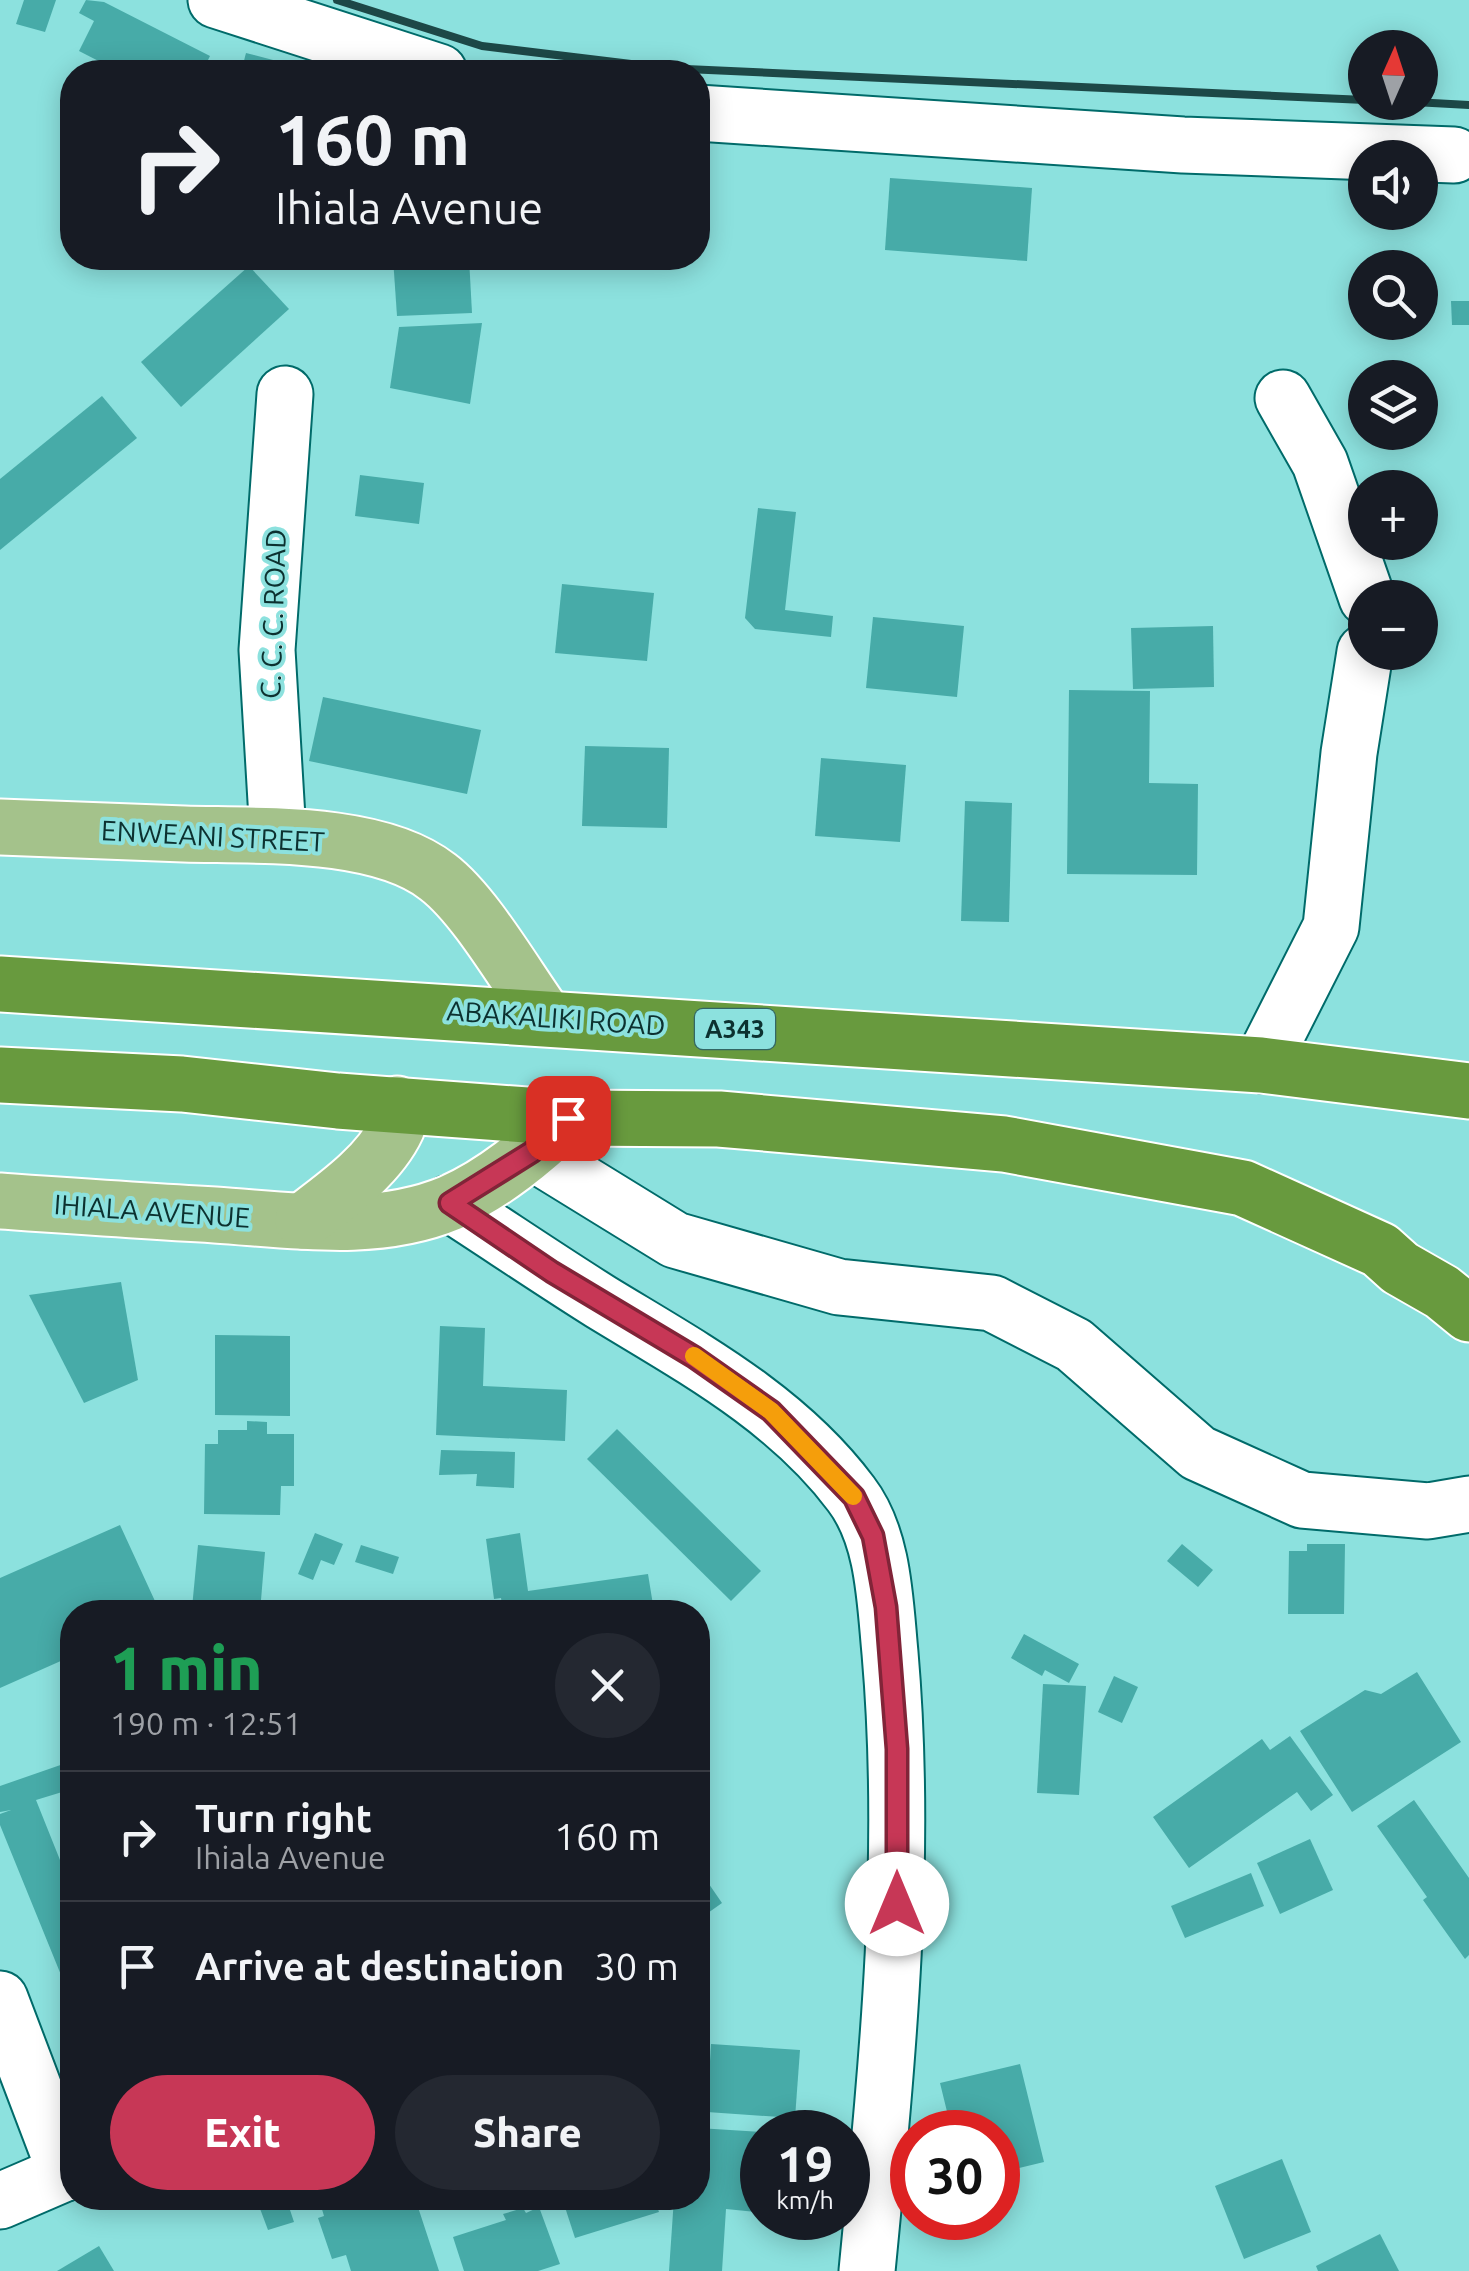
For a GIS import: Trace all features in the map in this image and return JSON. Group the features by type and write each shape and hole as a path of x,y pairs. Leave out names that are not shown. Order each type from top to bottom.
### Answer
{"highway":[{"name":"ABAKALIKI ROAD","path":"0,984 1261,1065 1469,1090"},
{"path":"0,1075 182,1084 397,1104 550,1135 719,1119 1004,1144 1243,1188 1380,1250 1469,1314"}],"main road":[{"name":"ENWEANI STREET","path":"0,827 278,835 347,844 424,866 467,906 544,1017"},
{"path":"463,1012 500,954"},
{"path":"303,1221 342,1191 386,1144 399,1123 397,1104"},
{"name":"IHIALA AVENUE","path":"0,1201 372,1222 450,1203 550,1135"}],"street":[{"path":"216,0 402,60"},
{"path":"710,114 1183,145 1454,156"},
{"name":"C. C. C. ROAD","path":"278,835 266,650 285,394"},
{"path":"1283,398 1320,463 1361,580"},
{"path":"1261,1065 1331,927 1349,753 1363,670"},
{"path":"550,1135 674,1240 839,1287 992,1303 1074,1345 1198,1453 1302,1500 1428,1511 1469,1504"},
{"path":"450,1203 578,1288 694,1357 771,1411 854,1497 873,1536 886,1607 895,1716 898,1870 892,2007 867,2271"},
{"path":"0,1999 60,2149"},
{"path":"0,2201 60,2176"}],"building":[{"path":"24,0 56,0 45,32 16,24"},
{"path":"86,0 104,2 210,56 208,60 97,60 79,51 94,21 79,13"},
{"path":"246,53 273,60 244,60"},
{"path":"890,178 1032,188 1027,261 885,250"},
{"path":"244,270 253,270 289,309 181,407 141,362"},
{"path":"394,270 470,270 472,313 397,316"},
{"path":"1451,301 1469,301 1469,325 1452,325"},
{"path":"482,323 470,404 390,388 399,327"},
{"path":"102,396 137,438 0,550 0,479"},
{"path":"360,475 424,483 419,524 355,516"},
{"path":"758,508 796,512 785,610 833,616 831,637 755,629 745,618"},
{"path":"562,584 654,593 647,661 555,653"},
{"path":"873,617 964,626 957,697 866,688"},
{"path":"1213,626 1214,687 1133,689 1131,628"},
{"path":"1069,690 1150,691 1149,783 1198,784 1197,875 1067,874"},
{"path":"323,697 481,730 467,794 309,761"},
{"path":"585,746 669,748 667,828 582,826"},
{"path":"821,758 906,765 900,842 815,836"},
{"path":"965,801 1012,803 1009,922 961,921"},
{"path":"121,1282 138,1380 84,1403 29,1295"},
{"path":"440,1326 485,1328 483,1386 567,1390 565,1441 436,1435"},
{"path":"215,1335 290,1336 290,1416 215,1415"},
{"path":"247,1421 267,1422 267,1434 294,1434 294,1486 281,1486 280,1515 204,1514 205,1444 218,1444 218,1430 247,1430"},
{"path":"617,1429 761,1571 731,1601 587,1459"},
{"path":"441,1450 515,1452 514,1488 476,1486 477,1474 439,1475"},
{"path":"120,1525 154,1600 60,1600 60,1661 0,1688 0,1578"},
{"path":"315,1533 343,1544 334,1565 321,1560 313,1580 298,1574"},
{"path":"520,1533 528,1591 648,1574 652,1600 494,1599 486,1539"},
{"path":"1182,1544 1213,1570 1198,1587 1167,1561"},
{"path":"1307,1544 1345,1544 1344,1614 1288,1614 1289,1551 1307,1551"},
{"path":"198,1545 265,1552 261,1600 193,1600"},
{"path":"361,1545 399,1557 393,1574 355,1562"},
{"path":"1024,1634 1079,1664 1069,1683 1045,1670 1042,1676 1011,1658"},
{"path":"1417,1672 1461,1742 1352,1812 1300,1731 1365,1690 1381,1694"},
{"path":"1114,1676 1138,1687 1122,1723 1098,1712"},
{"path":"1043,1684 1086,1686 1079,1795 1037,1793"},
{"path":"1290,1736 1333,1795 1311,1811 1297,1792 1189,1868 1153,1817 1262,1739 1270,1750"},
{"path":"60,1765 60,1793 36,1800 60,1860 60,1972 0,1825 0,1814 11,1810 0,1812 0,1786"},
{"path":"1414,1800 1469,1878 1469,1955 1465,1959 1377,1826"},
{"path":"1310,1839 1333,1890 1280,1914 1257,1863"},
{"path":"1251,1873 1264,1906 1185,1938 1171,1906"},
{"path":"710,1886 722,1903 710,1912"},
{"path":"711,2044 800,2050 796,2110 710,2112"},
{"path":"1020,2064 1044,2162 1020,2168 1020,2110 947,2110 940,2083"},
{"path":"710,2129 740,2131 740,2210 726,2209 722,2271 669,2271 673,2210 710,2210"},
{"path":"1282,2159 1311,2232 1244,2259 1215,2186"},
{"path":"260,2210 290,2210 294,2222 268,2230"},
{"path":"322,2210 419,2210 439,2271 351,2271 346,2255 332,2259 318,2218 324,2216"},
{"path":"516,2210 540,2210 560,2264 538,2271 464,2271 453,2237 506,2220 503,2214"},
{"path":"566,2210 659,2212 575,2238"},
{"path":"1380,2234 1399,2271 1318,2271 1316,2266"},
{"path":"99,2246 114,2271 57,2271"}],"railway":[{"path":"337,0 482,46 598,60"},
{"path":"710,70 1348,99"},
{"path":"1438,103 1469,105"}],"slow traffic":[{"path":"694,1356 771,1411 853,1496"}],"route":[{"path":"568,1118 532,1152 450,1203 552,1272 694,1357 771,1411 854,1497 873,1536 886,1607 897,1749 897,1904"}]}
